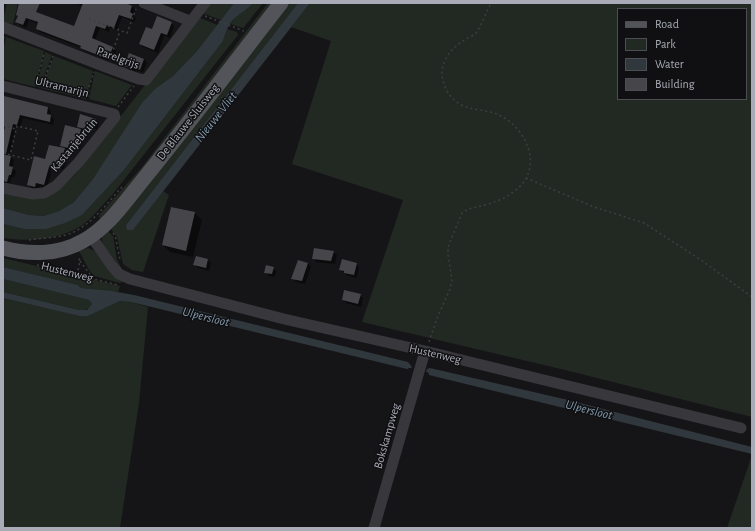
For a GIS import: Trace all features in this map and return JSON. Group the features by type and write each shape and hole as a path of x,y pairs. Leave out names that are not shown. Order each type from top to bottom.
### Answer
{"main road":[{"name":"De Blauwe Sluisweg","path":"91,236 100,221 163,154 281,3"},
{"name":"Hustenweg","path":"3,248 34,253 53,251 74,246 91,236"}],"street":[{"path":"144,3 198,9"},
{"name":"Parelgrijs","path":"3,27 101,65 139,79 146,80 198,9"},
{"name":"Ultramarijn","path":"3,86 37,91 86,107 114,114"},
{"name":"Kastanjebruin","path":"3,188 33,194 44,192 56,186 78,163 115,117 114,114"},
{"name":"Hustenweg","path":"91,236 110,265 119,274 130,279 284,319 426,351 741,428"},
{"name":"Bokskampweg","path":"374,528 426,351"}],"path":[{"path":"89,19 127,33 138,3"},
{"path":"426,351 437,318 450,289 452,280 448,247 462,213 466,209 482,206 498,200 518,189 526,178 531,162 530,152 526,140 515,127 500,116 488,111 459,104 452,98 444,87 442,72 445,61 451,49 474,34 491,3"},
{"path":"213,20 244,31"},
{"path":"86,107 89,87 120,31"},
{"path":"37,91 56,48"},
{"path":"37,91 45,51"},
{"path":"114,114 139,79"},
{"path":"3,126 16,129 17,126 38,132 31,160 3,153"},
{"path":"10,155 16,129"},
{"path":"526,178 594,207 644,223 701,260 752,297"},
{"path":"28,240 69,234 82,227 100,221 126,182"},
{"path":"100,221 115,235 117,252 121,264"},
{"path":"80,261 93,278"},
{"name":"Hustenweg","path":"33,264 120,285 130,279"}],"green space":[{"path":"7,3 18,3 13,24 4,22 3,20"},
{"path":"209,3 234,3 221,20 202,13"},
{"path":"253,3 263,3 243,28 230,24 235,18"},
{"path":"268,3 275,3 154,159 101,220 99,217 100,214 142,167"},
{"path":"287,3 298,3 126,225 133,230 163,191 169,195 143,272 132,270 123,264 117,237 111,229"},
{"path":"310,3 752,3 752,417 565,370 362,322 403,200 292,164 331,41 291,27"},
{"path":"198,17 217,25 197,51 173,76 156,88 93,179 74,202 59,211 44,216 29,215 3,208 3,192 61,187 74,176"},
{"path":"227,29 237,32 238,35 112,195 90,219 72,231 53,237 33,240 3,238 3,224 24,229 82,215 124,170 223,41"},
{"path":"6,37 44,51 35,87 3,79 3,51"},
{"path":"45,52 52,55 40,88 37,87"},
{"path":"54,56 93,71 86,99 41,88"},
{"path":"95,71 132,85 116,106 89,99"},
{"path":"108,231 113,236 117,260 124,273 113,262 106,252 102,242 102,237"},
{"path":"88,248 95,251 109,271 123,282 120,283 94,276 89,270 79,251"},
{"path":"3,258 120,286 118,292 81,288 78,285 3,267"},
{"path":"3,279 89,300 92,304 87,309 79,310 3,292"},
{"path":"3,298 79,316 88,316 120,301 131,302 148,307 139,403 120,528 3,528"},
{"path":"752,455 752,528 727,528"}],"water":[{"path":"234,3 253,3 233,20 223,41 124,170 82,215 65,223 46,229 24,229 3,224 3,208 29,215 44,216 59,211 74,202 93,179 142,103 156,88 173,76 197,51"},
{"name":"Nieuwe Vliet","path":"298,3 310,3 133,230 127,230 126,225"},
{"name":"Ulpersloot","path":"3,267 78,285 81,288 134,295 408,362 412,367 407,369 131,302 120,301 88,316 79,316 3,298 3,292 79,310 87,310 92,304 89,300 3,279"},
{"name":"Ulpersloot","path":"430,368 568,400 752,447 752,454 429,375 428,372 426,372 427,369"}],"building":[{"path":"19,3 40,3 36,12 74,26 83,3 126,3 132,6 130,12 133,14 131,19 119,15 114,28 107,25 105,29 96,26 92,38 113,47 111,52 107,51 105,58 80,48 81,46 36,29 38,22 26,18 23,25 15,22 18,16 16,15"},
{"path":"157,16 172,22 167,35 161,33 154,50 139,44 146,27 152,29"},
{"path":"129,53 144,59 140,70 133,67 132,69 124,66"},
{"path":"4,96 48,107 47,114 51,115 50,122 20,115 17,125 13,124 6,154 3,154 3,135 5,126 3,126"},
{"path":"80,114 96,119 94,127 86,125 85,129 77,127"},
{"path":"65,125 81,129 77,146 69,144 68,148 60,146"},
{"path":"49,145 65,148 60,166 52,164 51,167 49,167 44,185 36,183 35,187 27,185 34,156 45,159"},
{"path":"3,154 11,156 9,166 13,167 7,182 3,181"},
{"path":"171,207 195,212 186,251 162,245"},
{"path":"314,248 334,251 331,261 312,259"},
{"path":"196,256 208,259 206,268 193,265"},
{"path":"342,259 357,263 354,275 344,273 344,271 339,270"},
{"path":"298,260 308,263 302,281 291,279"},
{"path":"266,265 274,267 272,274 264,273"},
{"path":"344,290 361,294 358,304 342,300"}]}
